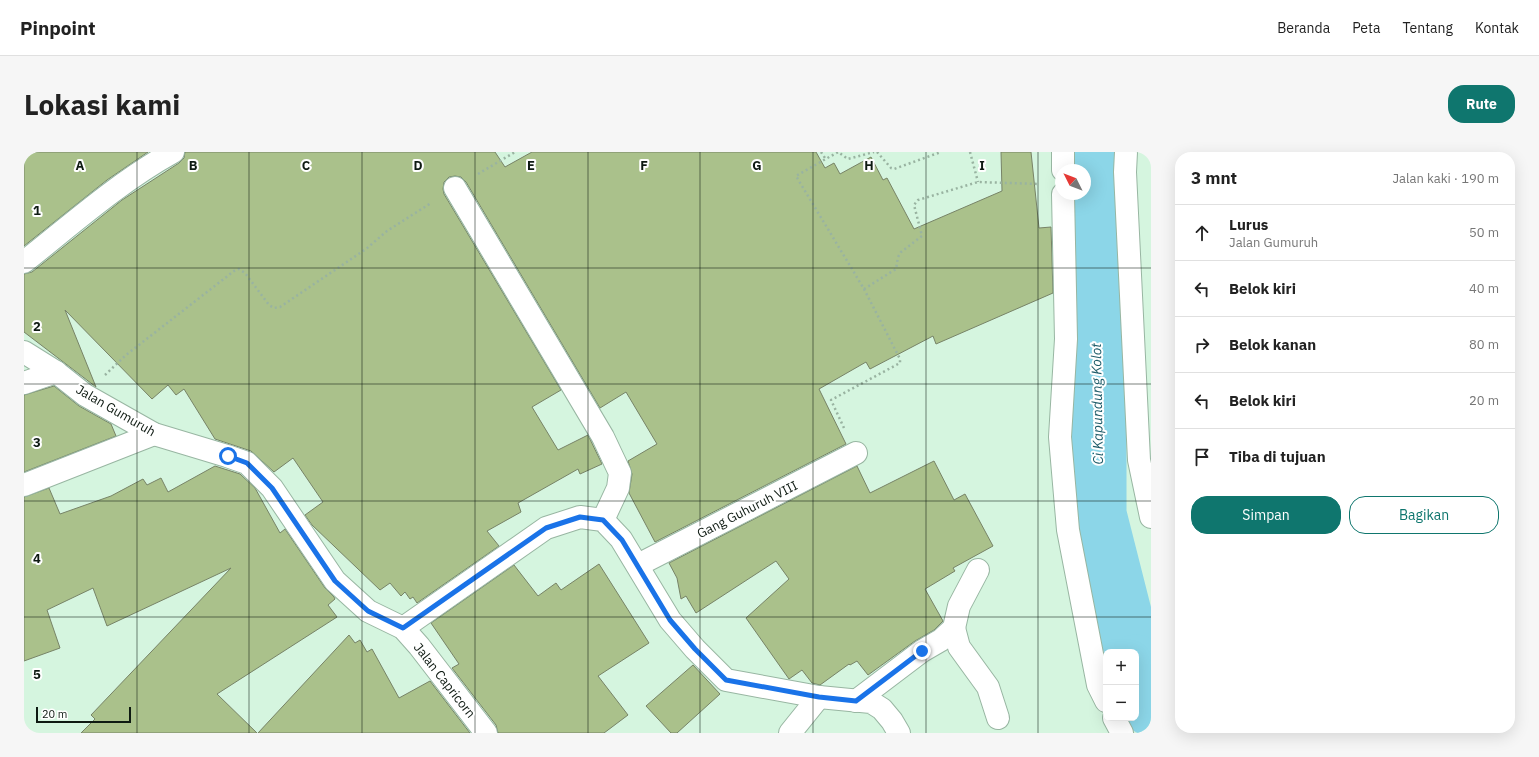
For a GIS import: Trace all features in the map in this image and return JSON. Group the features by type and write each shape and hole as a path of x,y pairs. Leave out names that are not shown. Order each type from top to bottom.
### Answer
{"street":[{"path":"24,262 119,187 152,164 173,152"},
{"path":"1063,164 1064,152"},
{"path":"1126,152 1125,172 1139,460 1151,517"},
{"path":"455,188 603,437 620,472 618,488 603,520"},
{"path":"1056,200 1066,339 1060,437 1068,530 1098,685 1103,695"},
{"name":"Jalan Gumuruh","path":"24,352 56,372 85,395 154,434 247,463 272,488 335,581 368,611 403,628"},
{"path":"24,383 56,372"},
{"path":"24,485 154,434"},
{"name":"Gang Guhuruh VIII","path":"638,566 856,453"},
{"path":"403,628 546,528 580,517 603,520 622,540 670,620 695,649 726,680 819,697 871,702 882,709 892,721 899,733"},
{"path":"978,570 959,606 954,628 959,647 988,687 998,718"},
{"name":"Jalan Capricorn","path":"403,628 419,646 486,733"},
{"path":"856,701 922,651 941,640 954,628"},
{"path":"790,733 819,697"},
{"path":"1116,721 1122,733"}],"path":[{"path":"85,395 126,355 239,268 245,273 269,305 274,308 280,307 366,249 387,231 515,152"},
{"path":"822,152 825,158"},
{"path":"856,453 830,400 900,363 900,359 864,289 796,176 825,158 838,152 848,159 874,152"},
{"path":"878,152 891,168 894,169 941,152"},
{"path":"970,152 978,182"},
{"path":"864,289 896,269 898,257 901,252 922,236 914,205 918,200 978,182 1055,189"}],"building":[{"path":"24,152 148,152 107,180 24,246"},
{"path":"185,152 495,152 505,167 532,152 816,152 825,168 834,163 840,174 871,157 883,180 887,178 914,229 1002,191 1001,152 1031,152 1039,228 1051,227 1053,293 936,344 933,336 870,369 866,362 819,389 846,444 655,542 629,493 632,474 628,461 657,444 626,392 600,408 466,182 461,177 449,177 444,182 444,194 561,390 532,407 558,450 588,435 602,464 580,474 578,469 518,503 521,512 487,531 499,546 417,603 413,597 410,599 405,592 401,596 390,583 380,590 312,525 305,515 323,502 293,458 274,472 251,451 215,439 184,389 176,395 168,385 152,399 65,310 96,387 24,332 24,274 32,272 122,200 179,163 184,158"},
{"path":"54,386 79,406 111,424 116,436 24,472 24,395"},
{"path":"934,461 954,500 965,494 993,546 953,568 955,571 925,589 943,621 934,630 915,641 868,675 857,661 850,665 849,664 820,685 812,683 802,670 789,679 746,618 789,579 776,561 696,613 686,596 681,599 677,578 669,563 857,466 870,493"},
{"path":"215,466 240,474 255,488 280,533 285,529 325,588 334,597 335,599 328,605 337,617 217,694 257,733 81,733 95,719 91,715 231,568 107,626 93,588 47,610 60,648 24,661 24,497 49,488 60,514 111,496 143,479 147,485 161,478 168,492"},
{"path":"599,564 649,643 598,676 628,715 604,733 498,733 496,725 452,668 459,664 431,623 514,565 538,596 556,583 561,590"},
{"path":"349,635 355,643 360,640 367,652 372,649 399,698 430,681 470,733 258,733"},
{"path":"693,665 720,694 677,733 671,733 646,706"}],"waterway":[{"name":"Ci Kapundung Kolot","path":"1100,152 1095,221 1098,344 1098,514 1132,649"},
{"name":"Ci Kapundung Kolot","path":"1139,675 1151,708"}],"route":[{"path":"228,456 247,463 272,488 335,581 368,611 403,628 546,528 580,517 603,520 622,540 670,620 695,649 726,680 819,697 856,701 922,651"}]}
